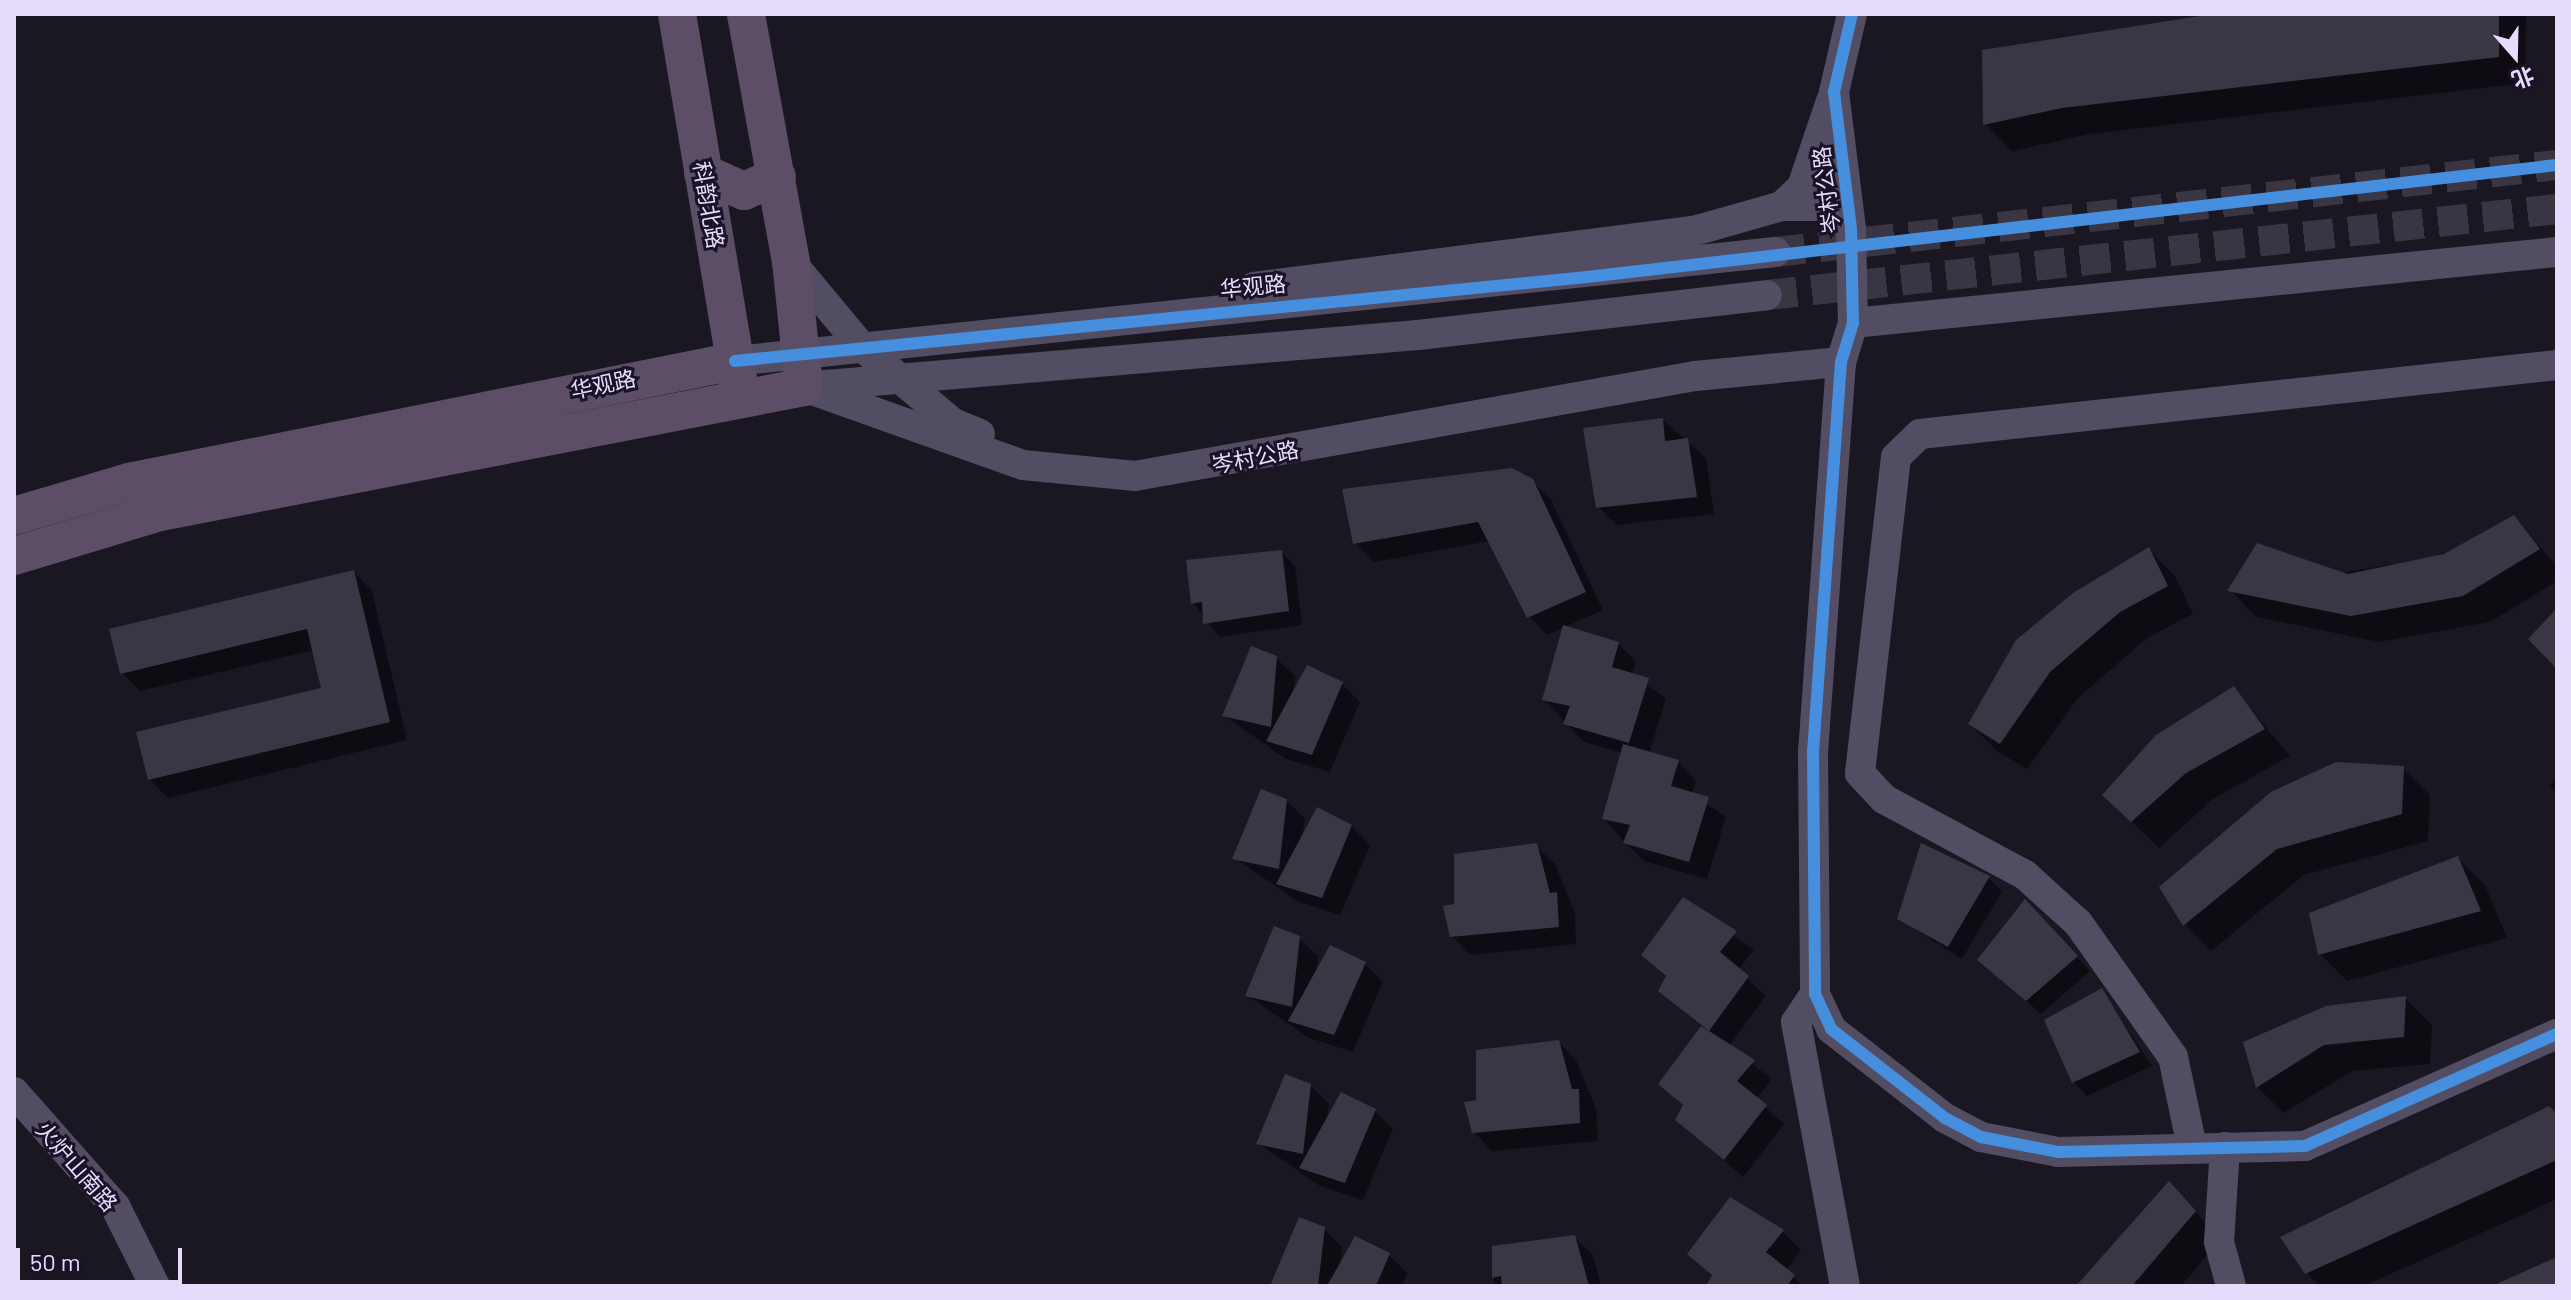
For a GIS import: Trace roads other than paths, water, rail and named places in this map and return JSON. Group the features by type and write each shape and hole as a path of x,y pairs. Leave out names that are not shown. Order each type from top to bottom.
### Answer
{"main road":[{"name":"科韵北路","path":"677,14 738,379"},
{"path":"746,14 791,262 803,370"},
{"path":"703,173 744,191 777,176"},
{"name":"华观路","path":"17,506 266,452 803,370"},
{"name":"华观路","path":"14,556 160,512 738,379"}],"street":[{"name":"岑村公路","path":"803,370 1023,465 1135,476 1695,376 1841,362 1853,323 1848,206 1834,92 1852,14"},
{"path":"1782,206 1802,187 1834,92"},
{"path":"1073,322 1305,279 1694,231 1782,206 1848,206"},
{"name":"华观路","path":"803,370 861,346 1073,322 1587,277 1775,252"},
{"path":"1853,323 2557,252"},
{"path":"791,262 861,346 953,423 1036,458 1135,476"},
{"name":"华观路","path":"803,370 900,378 1418,335 1767,295"},
{"path":"1841,362 1813,751 1815,994 1840,1037 1981,1137 2058,1152 2305,1146 2557,1034"},
{"path":"2192,1147 2173,1057 2078,923 2025,875 1884,799 1860,773 1896,457 1920,434 2557,365"},
{"path":"1815,994 1796,1022 1845,1286"},
{"name":"火炉山南路","path":"14,1092 115,1206 155,1286"},
{"path":"2225,1147 2219,1242 2231,1286"}],"tunnel":[{"path":"1775,252 2557,165"},
{"path":"1767,295 2557,209"}]}
